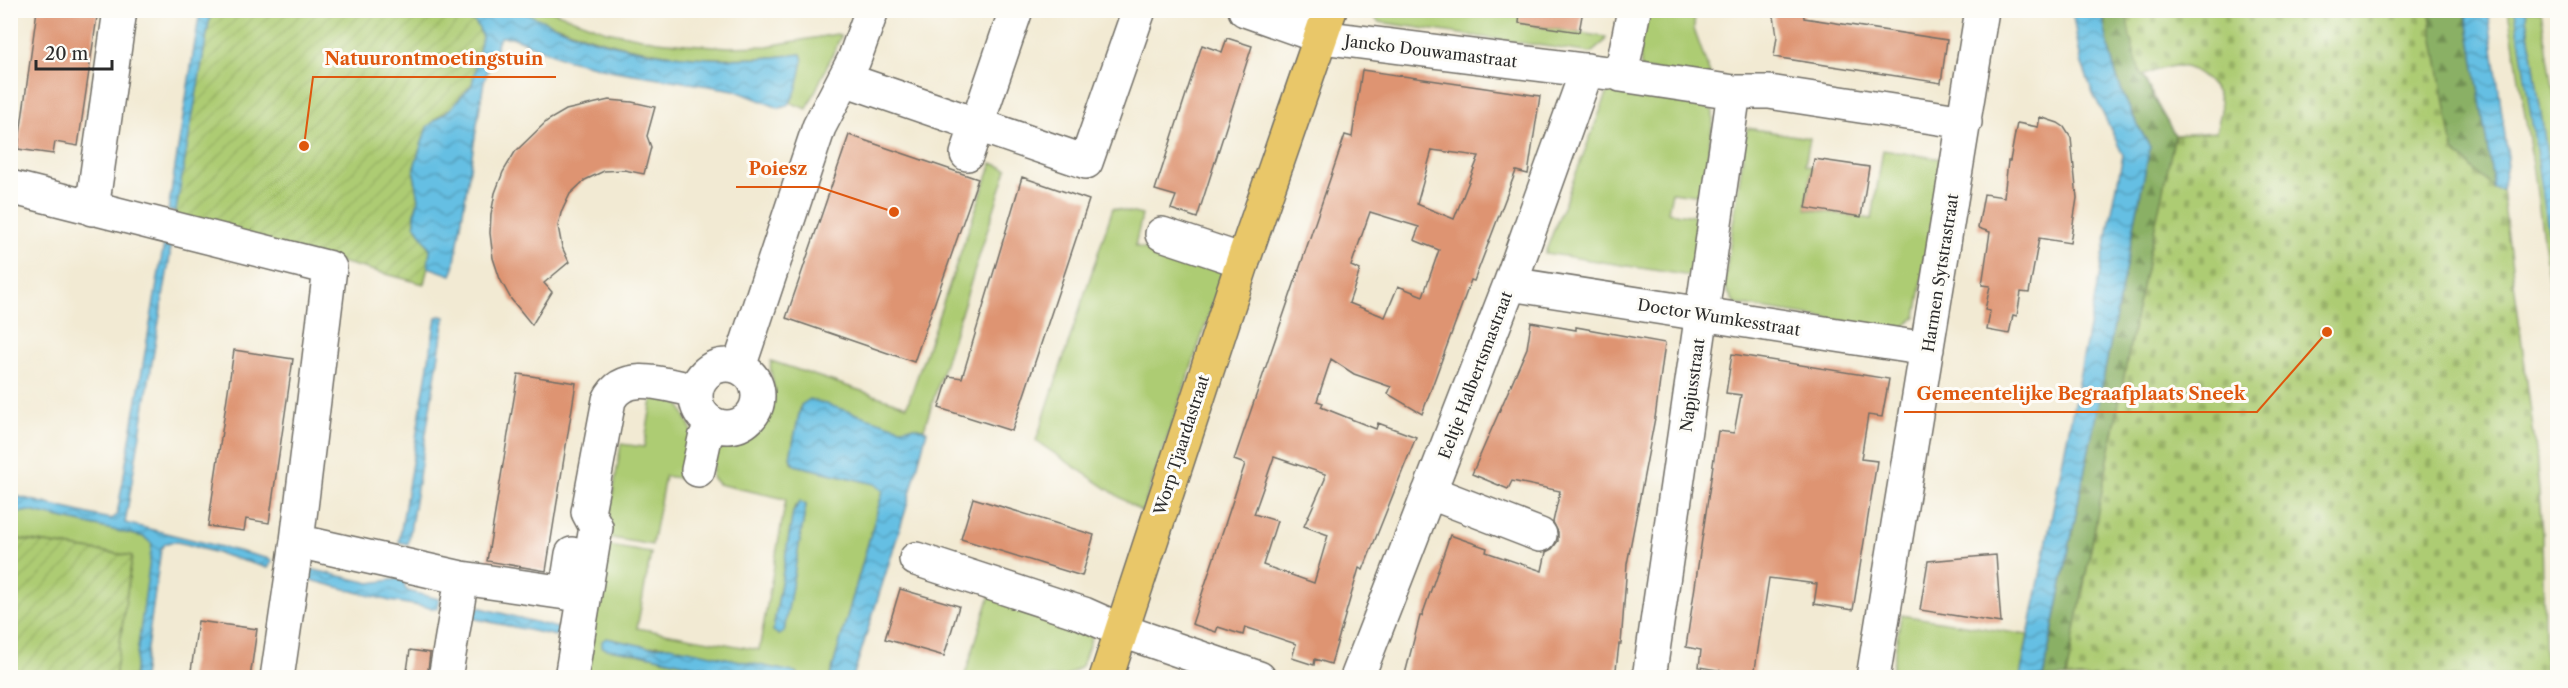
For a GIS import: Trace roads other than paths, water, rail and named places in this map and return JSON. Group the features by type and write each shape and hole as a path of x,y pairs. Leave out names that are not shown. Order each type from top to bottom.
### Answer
{"main road":[{"name":"Worp Tjaardastraat","path":"1106,678 1243,261 1325,24"}],"street":[{"path":"92,209 120,10"},
{"path":"739,367 819,127 854,60 872,10"},
{"path":"972,139 1016,10"},
{"path":"844,79 972,139 1086,162 1139,10"},
{"name":"Jancko Douwamastraat","path":"1245,10 1621,75"},
{"path":"1634,10 1621,75 1734,92 1769,92 1965,122"},
{"name":"Harmen Sytstrastraat","path":"1873,678 1983,10"},
{"name":"Eeltje Halbertsmastraat","path":"1357,678 1510,284 1587,70"},
{"name":"Napjusstraat","path":"1649,678 1734,92"},
{"path":"10,188 330,268 297,541 277,678"},
{"path":"1162,234 1243,261"},
{"name":"Doctor Wumkesstraat","path":"1510,284 1927,349"},
{"path":"722,365 739,367 755,381 759,398 750,418 741,424 724,428 714,424 699,410 696,391 700,380 712,369 722,365"},
{"path":"297,541 462,578 566,593 578,523 588,512 607,406 614,392 630,383 640,381 696,391"},
{"path":"698,470 705,438 714,424"},
{"path":"1429,492 1540,535"},
{"path":"572,678 596,527 588,512"},
{"path":"916,559 1084,614 1120,630 1259,678"},
{"path":"446,678 462,578"}],"water":[{"path":"488,9 521,11 585,37 665,54 747,59 801,54 803,61 793,97 785,106 779,108 734,90 615,71 565,59 512,37 500,37 484,81 451,275 428,267 430,249 415,224 415,211 419,199 414,174 427,127 451,108 472,85 482,37 474,21 453,11"},
{"path":"200,11 211,11 176,211 168,211"},
{"path":"2072,11 2102,11 2118,81 2131,113 2150,147 2043,677 2020,677 2123,155 2093,93 2081,61"},
{"path":"2466,11 2488,11 2508,158 2502,190 2494,189"},
{"path":"2515,11 2526,11 2557,223 2557,289"},
{"path":"164,243 170,244 170,256 125,523 272,561 268,568 186,544 172,542 163,546 143,677 134,677 152,544 144,537 30,511 21,512 11,520 11,495 111,519 117,515"},
{"path":"436,317 445,317 408,544 399,542"},
{"path":"810,399 900,428 915,427 927,431 906,509 853,677 830,677 883,491 875,484 795,465 790,457 801,405"},
{"path":"800,501 806,505 784,632 779,635 773,631 793,512"},
{"path":"310,569 370,583 404,578 405,588 408,591 439,599 437,609 390,601 307,579"},
{"path":"474,606 558,628 559,632 556,636 471,618"},
{"path":"606,638 648,647 669,646 798,675 797,678 744,677 647,655 607,649 602,647 602,641"}],"place":[{"name":"Natuurontmoetingstuin","path":"304,146"},
{"name":"Poiesz","path":"894,212"},
{"name":"Gemeentelijke Begraafplaats Sneek","path":"2327,332"}]}
